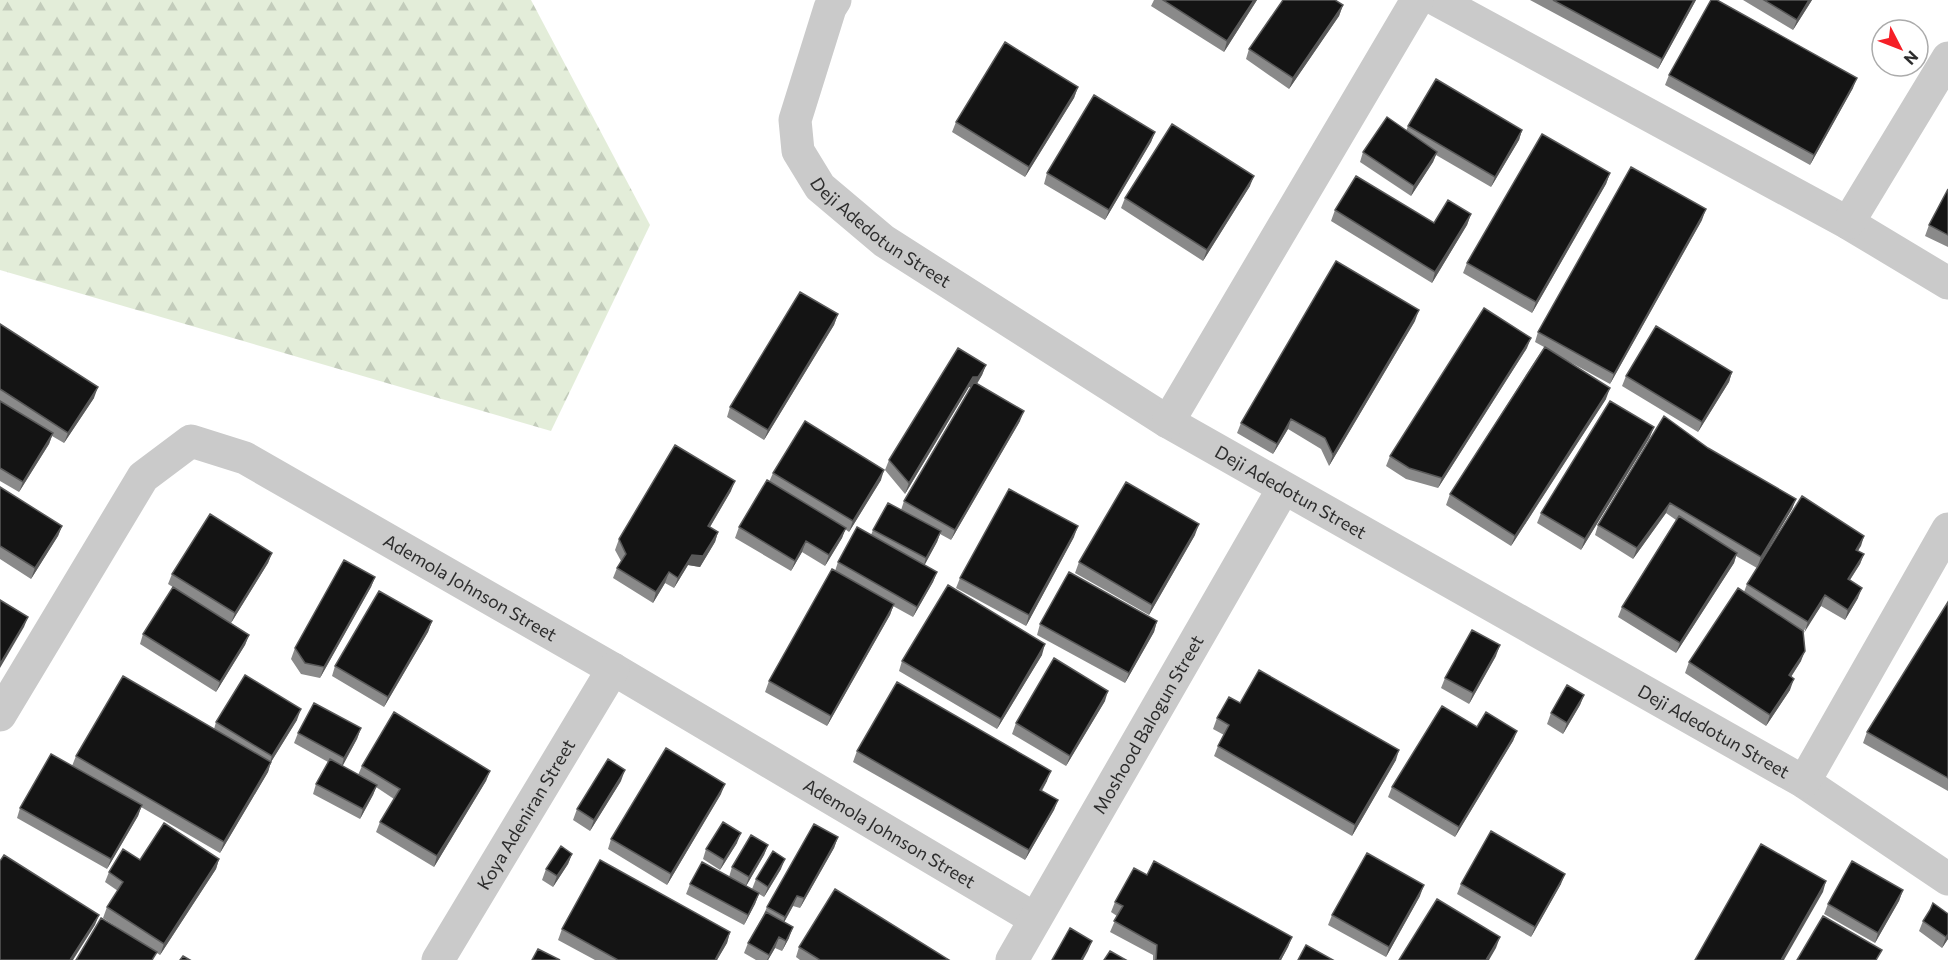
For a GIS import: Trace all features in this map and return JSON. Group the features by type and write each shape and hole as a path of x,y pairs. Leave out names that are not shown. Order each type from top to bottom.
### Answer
{"street":[{"name":"Deji Adedotun Street","path":"835,0 830,8 795,120 798,151 820,187 884,241 1168,422 1804,782 1948,879"},
{"path":"1168,422 1417,0"},
{"path":"1437,0 1848,223 1948,283"},
{"path":"1848,223 1948,58"},
{"name":"Ademola Johnson Street","path":"0,715 143,477 191,441 245,458 613,669 1035,919"},
{"name":"Moshood Balogun Street","path":"1012,960 1283,489"},
{"path":"1804,782 1948,529"},
{"name":"Koya Adeniran Street","path":"438,960 613,669"}],"green space":[{"path":"0,0 531,0 650,225 551,431 0,270"}],"building":[{"path":"1163,0 1254,0 1227,41"},
{"path":"1283,0 1335,0 1343,5 1293,78 1249,49"},
{"path":"1553,0 1694,0 1662,59"},
{"path":"1711,0 1717,0 1857,78 1814,155 1669,75"},
{"path":"1764,0 1809,0 1797,20"},
{"path":"1005,42 1078,87 1029,167 956,122"},
{"path":"1436,79 1522,130 1495,177 1408,126"},
{"path":"1094,95 1155,132 1109,210 1047,173"},
{"path":"1387,117 1437,152 1414,186 1363,152"},
{"path":"1172,124 1254,176 1207,250 1125,198"},
{"path":"1542,134 1610,173 1536,302 1467,263"},
{"path":"1631,167 1706,209 1614,374 1538,332"},
{"path":"1356,176 1434,223 1448,200 1471,214 1435,272 1335,210"},
{"path":"1948,189 1948,235 1929,225"},
{"path":"1336,261 1419,310 1333,455 1325,438 1291,419 1277,444 1241,423"},
{"path":"800,292 838,314 768,430 730,407"},
{"path":"1484,308 1531,338 1442,478 1409,468 1390,456"},
{"path":"0,324 98,387 68,433 0,389"},
{"path":"1656,326 1732,372 1702,422 1626,376"},
{"path":"1545,347 1610,388 1515,536 1450,494"},
{"path":"958,348 986,365 978,377 973,377 909,483 889,460"},
{"path":"974,382 1024,411 955,530 904,501"},
{"path":"0,401 53,433 23,482 0,468"},
{"path":"1610,401 1654,427 1585,539 1541,513"},
{"path":"1664,416 1708,448 1796,499 1761,557 1670,503 1637,548 1598,525"},
{"path":"805,421 884,470 853,521 773,473"},
{"path":"675,445 735,481 708,526 718,532 703,556 692,555 678,578 669,572 656,592 617,568 626,554 619,539"},
{"path":"767,480 846,528 829,555 806,541 795,561 739,527"},
{"path":"1126,482 1199,524 1152,605 1079,562"},
{"path":"0,487 62,526 35,568 0,546"},
{"path":"1009,489 1078,526 1029,615 960,578"},
{"path":"1802,496 1864,536 1856,550 1864,554 1848,579 1862,588 1848,610 1825,595 1808,622 1747,584"},
{"path":"888,503 941,531 926,558 873,530"},
{"path":"210,514 272,553 235,613 172,574"},
{"path":"1679,516 1737,553 1680,643 1622,607"},
{"path":"857,527 937,572 917,607 838,562"},
{"path":"344,560 375,577 324,667 305,663 295,648"},
{"path":"832,569 894,604 831,716 769,681"},
{"path":"1069,572 1157,621 1129,673 1040,624"},
{"path":"948,585 1045,644 1001,719 902,661"},
{"path":"173,587 249,635 220,682 143,634"},
{"path":"1738,588 1803,631 1805,651 1789,675 1794,679 1770,715 1689,662"},
{"path":"379,591 432,621 388,697 335,666"},
{"path":"0,600 28,617 0,664"},
{"path":"1948,602 1948,778 1867,732"},
{"path":"1472,630 1500,645 1473,693 1445,678"},
{"path":"1054,658 1108,691 1070,756 1016,723"},
{"path":"1259,670 1399,750 1355,825 1218,746 1229,725 1217,718 1229,697 1240,703"},
{"path":"245,675 301,709 272,756 216,722"},
{"path":"123,676 271,762 224,842 76,756"},
{"path":"897,682 1051,771 1040,790 1058,800 1029,850 857,751"},
{"path":"1567,685 1584,695 1567,723 1551,713"},
{"path":"314,703 361,728 344,758 298,733"},
{"path":"1442,706 1477,727 1486,712 1517,731 1459,827 1392,787"},
{"path":"394,712 490,771 437,856 380,822 400,789 362,766"},
{"path":"666,748 725,784 671,874 611,839"},
{"path":"51,754 142,805 111,859 20,808"},
{"path":"330,759 377,785 363,809 316,784"},
{"path":"608,759 625,770 594,820 577,809"},
{"path":"723,822 741,833 724,860 706,849"},
{"path":"164,823 219,859 164,944 107,907 123,882 109,872 123,849 140,860"},
{"path":"814,824 838,837 804,898 797,896 785,917 767,907"},
{"path":"1491,831 1565,874 1535,927 1461,884"},
{"path":"751,835 768,845 749,877 732,867"},
{"path":"1761,844 1826,881 1781,960 1695,960"},
{"path":"561,846 572,854 557,876 546,869"},
{"path":"773,851 785,859 768,887 756,879"},
{"path":"1367,853 1424,885 1389,947 1332,915"},
{"path":"4,855 99,915 70,960 0,960 0,861"},
{"path":"600,860 730,932 715,960 618,960 562,929"},
{"path":"1154,861 1292,937 1279,960 1156,960 1157,945 1114,921 1123,906 1115,902 1134,868 1147,875"},
{"path":"1852,861 1903,890 1878,933 1828,904"},
{"path":"702,862 759,893 748,915 690,884"},
{"path":"835,889 949,960 820,960 799,947"},
{"path":"1437,899 1500,937 1486,960 1399,960"},
{"path":"1933,903 1948,914 1946,937 1923,921"},
{"path":"766,912 793,927 786,941 779,937 769,955 748,943"},
{"path":"1823,916 1882,950 1876,960 1797,960"},
{"path":"101,918 157,952 152,960 76,960"},
{"path":"1070,928 1092,941 1081,960 1052,960"},
{"path":"1306,945 1333,960 1298,960"},
{"path":"538,949 560,960 532,960"},
{"path":"1110,951 1126,960 1104,960"}]}
